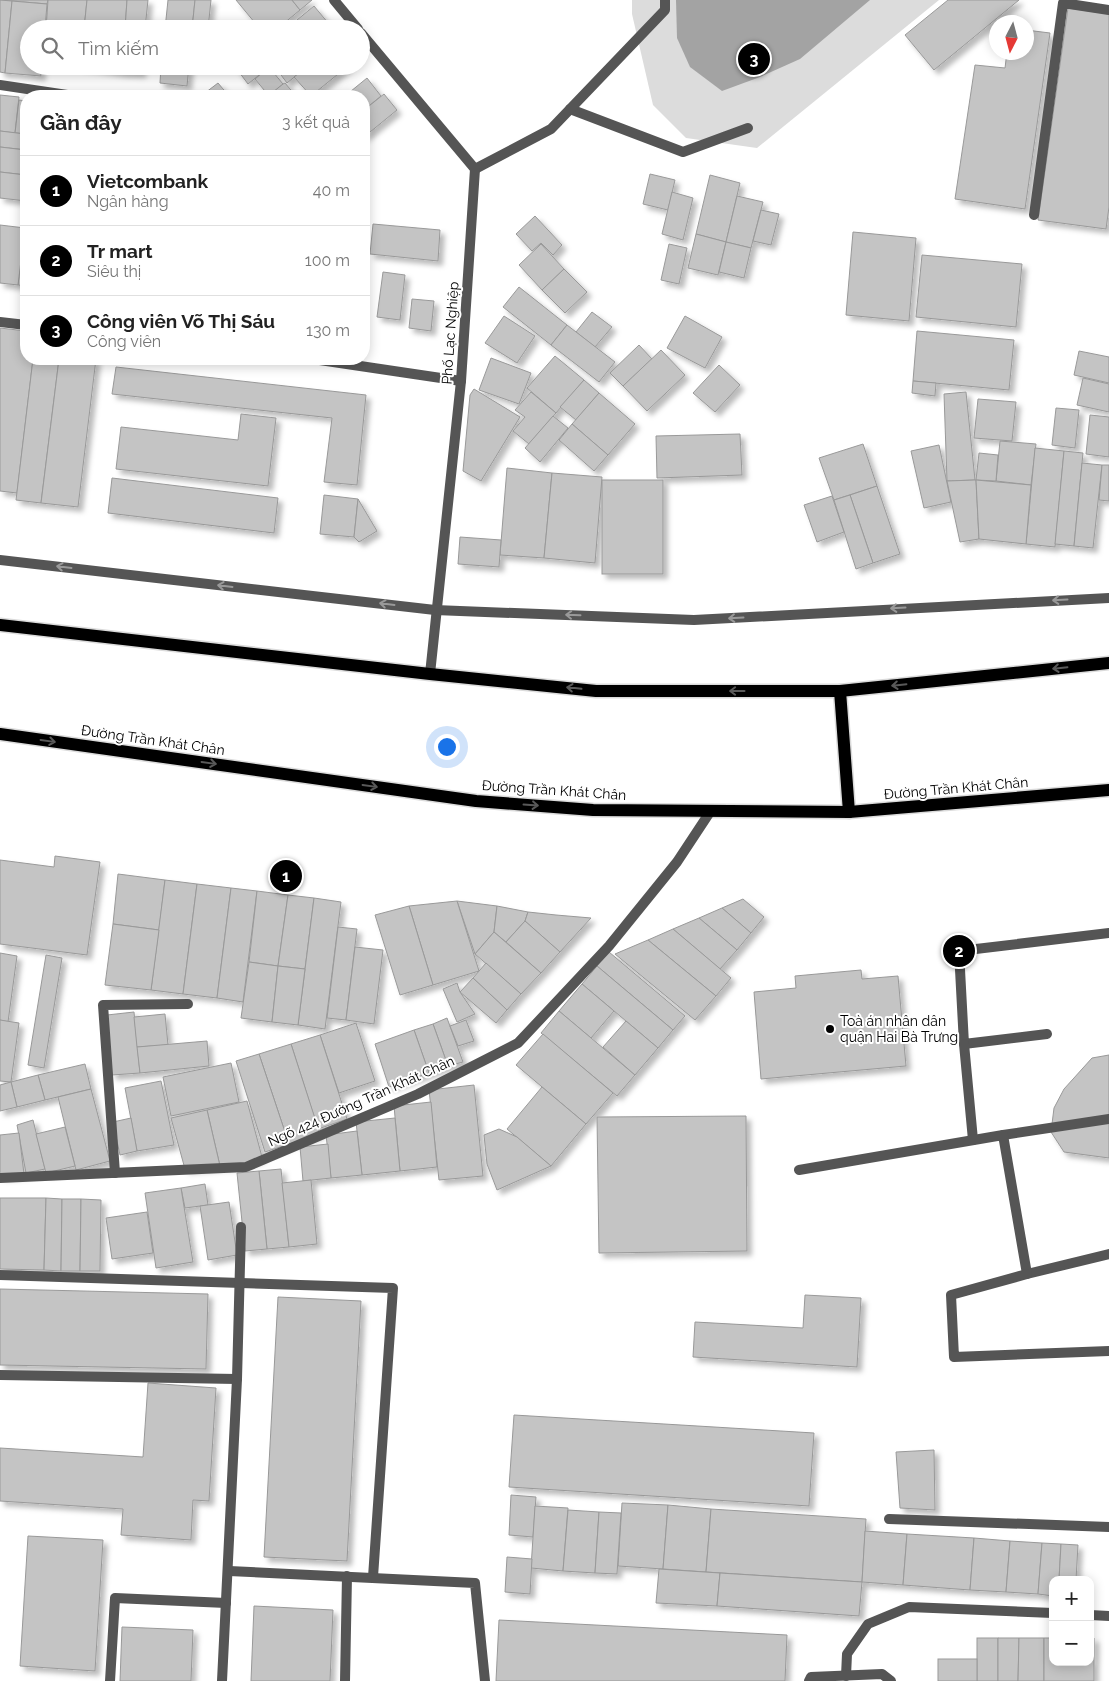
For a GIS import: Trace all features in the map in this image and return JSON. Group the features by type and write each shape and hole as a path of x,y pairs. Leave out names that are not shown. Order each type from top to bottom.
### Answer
{"main road":[{"path":"0,626 596,691 840,690 1109,663"},
{"path":"840,690 848,812"},
{"name":"Đường Trần Khát Chân","path":"0,734 476,801 593,810 848,812 1109,790"}],"street":[{"path":"334,0 351,20"},
{"path":"370,44 475,169 551,129 665,10 665,0"},
{"path":"1034,215 1063,3 1109,10"},
{"path":"0,85 34,90"},
{"path":"570,109 683,152 748,128"},
{"name":"Phố Lạc Nghiệp","path":"430,674 435,610 461,381 475,169"},
{"path":"0,322 20,324"},
{"path":"353,365 461,381"},
{"path":"0,560 435,610 694,620 1109,598"},
{"name":"Ngõ 424 Đường Trần Khát Chân","path":"0,1178 246,1167 418,1094 518,1043 609,946 677,862 710,812"},
{"path":"973,1140 964,1044 959,951 1109,933"},
{"path":"115,1173 104,1004 188,1004"},
{"path":"964,1044 1047,1034"},
{"path":"799,1170 1109,1119"},
{"path":"1003,1135 1027,1274"},
{"path":"222,1681 229,1571 241,1226"},
{"path":"1109,1254 951,1295 954,1357 1109,1351"},
{"path":"0,1275 240,1281 393,1288 373,1577"},
{"path":"0,1375 237,1379"},
{"path":"889,1519 1109,1527"},
{"path":"229,1571 475,1583 485,1681"},
{"path":"345,1681 348,1576"},
{"path":"110,1681 115,1598 226,1603"},
{"path":"846,1676 847,1654 868,1624 908,1607 1049,1613"},
{"path":"1094,1615 1109,1616"},
{"path":"809,1681 811,1677 882,1674 891,1681"}],"shaded area":[{"path":"632,0 939,0 757,148 686,138 653,105 632,14"},
{"path":"676,0 870,0 800,59 722,91 690,67 677,38"}],"building":[{"path":"0,0 48,0 47,4"},
{"path":"0,0 12,1 5,73 0,72"},
{"path":"48,0 87,0 85,20 47,20"},
{"path":"87,0 127,0 126,20 85,20"},
{"path":"127,0 148,0 146,20 126,20"},
{"path":"168,0 195,0 193,20 166,20"},
{"path":"195,0 211,0 209,20 193,20"},
{"path":"236,0 292,0 300,10 288,20 253,20"},
{"path":"292,0 312,0 300,10"},
{"path":"948,0 1019,0 1001,15 989,15 989,25 934,70 905,35"},
{"path":"12,1 47,4 46,20 20,20 20,74 5,73"},
{"path":"314,6 326,20 297,20"},
{"path":"1068,8 1109,14 1109,207 1106,229 1038,220"},
{"path":"1034,31 1050,33 1025,209 955,199 975,65 1005,68 1006,60 1034,60"},
{"path":"160,75 188,75 187,86 160,83"},
{"path":"241,75 259,75 248,84"},
{"path":"260,75 276,75 283,84 276,90 264,90 255,79"},
{"path":"281,75 297,75 287,83"},
{"path":"297,75 337,75 318,90 306,90 294,77"},
{"path":"367,78 381,96 370,105 370,90 352,90"},
{"path":"218,83 224,90 209,90"},
{"path":"285,83 291,90 276,90"},
{"path":"384,94 397,110 370,132 370,105"},
{"path":"0,95 19,97 15,133 0,131"},
{"path":"19,100 20,133 15,133"},
{"path":"0,131 20,133 20,149 0,147"},
{"path":"0,147 20,149 20,174 0,172"},
{"path":"0,172 20,174 20,200 0,198"},
{"path":"650,174 675,180 668,210 643,204"},
{"path":"710,175 740,183 726,242 696,234"},
{"path":"672,192 693,198 683,240 662,234"},
{"path":"737,196 763,202 751,248 726,242"},
{"path":"761,210 779,214 771,245 753,241"},
{"path":"535,216 562,245 553,255 541,243 532,251 516,234"},
{"path":"373,224 440,230 438,261 370,254"},
{"path":"0,225 20,227 18,285 0,283"},
{"path":"853,232 916,238 909,321 846,315"},
{"path":"696,234 726,242 718,275 688,268"},
{"path":"726,242 751,248 744,278 719,272"},
{"path":"541,244 564,269 542,290 519,265"},
{"path":"669,244 687,248 679,284 661,280"},
{"path":"922,255 1022,264 1016,327 916,317"},
{"path":"20,267 20,285 18,285"},
{"path":"564,269 587,292 565,313 542,290"},
{"path":"383,272 405,275 400,320 377,317"},
{"path":"519,287 567,325 551,345 503,307"},
{"path":"412,299 434,301 431,331 409,328"},
{"path":"592,312 612,327 595,347 576,332"},
{"path":"504,316 535,336 517,363 485,343"},
{"path":"685,316 722,337 705,368 667,348"},
{"path":"567,325 615,362 599,382 551,345"},
{"path":"0,328 20,330 20,365 32,365 17,493 0,491"},
{"path":"917,331 1014,340 1009,390 913,381"},
{"path":"639,345 652,359 623,386 610,373"},
{"path":"661,350 685,375 647,411 623,386"},
{"path":"1079,351 1109,357 1109,383 1074,375"},
{"path":"555,356 584,380 556,413 527,388"},
{"path":"491,358 531,373 519,404 479,390"},
{"path":"32,365 58,365 41,503 16,500"},
{"path":"58,365 95,365 78,507 41,503"},
{"path":"719,365 740,385 715,412 693,393"},
{"path":"116,367 366,395 357,485 324,482 332,418 112,394"},
{"path":"1083,378 1109,384 1109,412 1077,405"},
{"path":"584,380 599,393 576,420 560,407"},
{"path":"913,381 936,383 935,396 912,393"},
{"path":"474,389 520,417 481,481 463,471 470,395"},
{"path":"531,392 556,413 529,444 513,431 525,417 515,410"},
{"path":"966,392 975,480 947,481 944,394"},
{"path":"599,393 635,424 608,455 572,424"},
{"path":"978,399 1016,402 1012,441 974,438"},
{"path":"1056,408 1079,410 1075,448 1052,445"},
{"path":"241,414 276,418 268,486 116,469 121,427 238,440"},
{"path":"1090,415 1109,417 1109,457 1086,454"},
{"path":"553,416 568,428 540,462 525,448"},
{"path":"572,424 608,455 594,471 559,440"},
{"path":"740,434 742,475 657,478 656,436"},
{"path":"1000,441 1036,444 1031,485 996,481"},
{"path":"863,444 877,486 834,500 819,458"},
{"path":"939,445 951,502 924,508 911,451"},
{"path":"1035,448 1064,451 1055,547 1026,544"},
{"path":"1064,451 1083,453 1074,546 1055,544"},
{"path":"979,453 998,455 996,481 976,480"},
{"path":"1082,463 1102,465 1093,548 1074,546"},
{"path":"1102,465 1109,465 1109,501 1099,500"},
{"path":"507,468 552,473 544,558 500,555"},
{"path":"552,473 602,477 595,563 544,558"},
{"path":"112,478 278,498 274,533 108,513"},
{"path":"602,480 663,480 663,574 602,574"},
{"path":"976,480 979,539 960,542 947,481"},
{"path":"976,480 1031,485 1026,544 979,539"},
{"path":"877,486 900,554 873,563 850,495"},
{"path":"324,495 358,499 354,537 320,534"},
{"path":"850,495 873,563 856,569 834,500"},
{"path":"832,496 844,532 817,542 804,505"},
{"path":"358,499 377,531 359,542 354,537"},
{"path":"460,537 501,540 499,567 458,564"},
{"path":"55,856 100,862 87,955 0,944 0,860 54,867"},
{"path":"118,874 165,880 159,930 113,924"},
{"path":"165,880 197,884 183,994 151,990"},
{"path":"197,884 231,888 217,998 183,994"},
{"path":"231,888 257,891 243,1002 217,998"},
{"path":"257,891 288,895 278,966 249,962"},
{"path":"288,895 314,898 305,969 278,966"},
{"path":"314,898 341,902 325,1029 298,1025"},
{"path":"743,899 764,917 751,933 722,908"},
{"path":"457,901 497,906 494,932 475,954"},
{"path":"457,901 479,971 433,985 409,906"},
{"path":"409,906 433,985 400,995 375,915"},
{"path":"497,906 528,912 525,921 506,942 494,932"},
{"path":"722,908 751,933 737,950 699,918"},
{"path":"528,912 591,918 560,952 525,921"},
{"path":"699,918 737,950 720,969 673,929"},
{"path":"525,921 560,952 541,973 506,942"},
{"path":"113,924 159,930 151,990 105,985"},
{"path":"338,927 357,929 346,1020 327,1018"},
{"path":"673,929 731,978 716,996 648,940"},
{"path":"494,932 541,973 521,994 475,954"},
{"path":"648,940 716,996 695,1020 615,954"},
{"path":"355,947 383,950 374,1024 346,1020"},
{"path":"609,952 685,1016 673,1030 597,966"},
{"path":"0,953 17,956 8,1022 0,1020"},
{"path":"46,955 62,958 44,1068 28,1065"},
{"path":"249,962 278,966 272,1022 241,1018"},
{"path":"486,963 521,994 507,1010 473,978"},
{"path":"278,966 305,969 298,1025 272,1022"},
{"path":"597,966 673,1030 658,1048 582,984"},
{"name":"Toà án nhân dân quận Hai Bà Trưng","path":"861,970 862,979 898,976 906,1066 761,1079 754,992 796,988 795,976"},
{"path":"473,978 507,1010 496,1023 460,992"},
{"path":"457,983 460,992 475,1014 457,1022 443,989"},
{"path":"582,984 614,1011 591,1038 559,1011"},
{"path":"559,1011 635,1075 617,1096 541,1033"},
{"path":"134,1012 140,1073 112,1075 107,1015"},
{"path":"165,1014 168,1045 137,1047 134,1017"},
{"path":"447,1018 463,1062 448,1066 433,1024"},
{"path":"0,1020 19,1023 11,1082 0,1081"},
{"path":"466,1020 474,1041 458,1046 450,1026"},
{"path":"626,1021 658,1048 635,1075 603,1047"},
{"path":"356,1023 375,1081 339,1093 320,1035"},
{"path":"433,1024 448,1066 429,1073 414,1030"},
{"path":"414,1030 429,1073 389,1087 375,1044"},
{"path":"543,1034 613,1093 586,1124 516,1065"},
{"path":"320,1035 347,1119 318,1129 291,1044"},
{"path":"207,1041 209,1066 140,1073 137,1047"},
{"path":"291,1044 320,1134 289,1144 259,1054"},
{"path":"259,1054 289,1144 265,1152 236,1061"},
{"path":"1109,1055 1109,1158 1064,1152 1051,1132 1054,1108 1064,1089 1092,1058"},
{"path":"231,1063 239,1102 171,1116 163,1077"},
{"path":"85,1064 91,1089 45,1100 38,1075"},
{"path":"38,1075 45,1100 17,1107 11,1082"},
{"path":"161,1081 174,1145 137,1151 125,1088"},
{"path":"11,1082 17,1107 0,1111 0,1085"},
{"path":"474,1085 483,1176 439,1180 429,1090"},
{"path":"542,1087 586,1124 551,1166 507,1129"},
{"path":"91,1089 110,1161 76,1170 58,1097"},
{"path":"247,1101 262,1157 241,1165 220,1166 207,1110"},
{"path":"431,1102 437,1167 400,1171 394,1106"},
{"path":"207,1110 220,1166 185,1169 171,1118"},
{"path":"746,1116 747,1251 599,1253 597,1117"},
{"path":"131,1118 137,1151 120,1155 113,1122"},
{"path":"395,1118 400,1171 362,1175 356,1122"},
{"path":"33,1120 45,1169 26,1173 17,1125"},
{"path":"65,1127 75,1166 46,1173 36,1134"},
{"path":"499,1129 517,1137 551,1166 497,1190 487,1164 484,1135"},
{"path":"357,1131 362,1175 331,1178 326,1135"},
{"path":"19,1133 24,1174 0,1176 0,1135"},
{"path":"328,1144 331,1178 303,1181 300,1147"},
{"path":"281,1169 289,1247 267,1249 259,1171"},
{"path":"259,1171 267,1249 245,1251 237,1173"},
{"path":"311,1180 317,1244 289,1247 282,1183"},
{"path":"205,1184 208,1205 185,1208 181,1188"},
{"path":"181,1188 193,1262 156,1268 145,1193"},
{"path":"0,1198 46,1198 44,1270 0,1269"},
{"path":"46,1198 62,1199 61,1271 44,1270"},
{"path":"62,1199 81,1199 80,1271 61,1271"},
{"path":"81,1199 101,1200 100,1271 80,1271"},
{"path":"229,1202 237,1255 208,1260 200,1206"},
{"path":"147,1212 153,1253 112,1259 106,1218"},
{"path":"0,1289 208,1294 206,1369 0,1365"},
{"path":"805,1295 861,1298 857,1367 693,1357 695,1322 803,1328"},
{"path":"278,1297 361,1301 347,1561 264,1557"},
{"path":"148,1383 216,1388 209,1501 193,1500 191,1540 121,1535 123,1509 0,1501 0,1448 143,1457"},
{"path":"514,1415 814,1433 809,1506 509,1487"},
{"path":"934,1450 935,1510 900,1508 896,1452"},
{"path":"511,1495 536,1497 533,1537 509,1535"},
{"path":"622,1503 668,1505 663,1569 618,1566"},
{"path":"668,1505 711,1509 706,1572 663,1569"},
{"path":"535,1506 568,1508 563,1571 531,1568"},
{"path":"711,1509 866,1519 862,1582 706,1572"},
{"path":"568,1510 599,1512 595,1573 563,1571"},
{"path":"599,1512 621,1513 617,1574 595,1573"},
{"path":"865,1531 907,1534 903,1585 862,1582"},
{"path":"907,1534 974,1538 970,1590 903,1585"},
{"path":"28,1536 103,1540 95,1671 20,1666"},
{"path":"974,1538 1010,1541 1006,1592 970,1590"},
{"path":"1010,1541 1042,1543 1038,1594 1006,1592"},
{"path":"1042,1543 1061,1544 1059,1576 1049,1576 1049,1595 1038,1594"},
{"path":"1061,1544 1078,1545 1076,1576 1059,1576"},
{"path":"507,1557 532,1559 530,1594 505,1592"},
{"path":"659,1569 720,1573 717,1606 656,1603"},
{"path":"720,1573 862,1582 859,1616 717,1606"},
{"path":"254,1606 333,1610 330,1681 251,1681"},
{"path":"499,1620 787,1635 785,1681 496,1681"},
{"path":"122,1627 193,1630 191,1681 120,1681"},
{"path":"977,1638 998,1638 998,1681 977,1681"},
{"path":"998,1638 1019,1638 1018,1681 998,1681"},
{"path":"1019,1638 1044,1638 1044,1681 1018,1681"},
{"path":"1044,1638 1049,1638 1049,1666 1094,1666 1094,1681 1044,1681"},
{"path":"938,1659 977,1659 977,1681 938,1681"}],"place":[{"name":"Công viên Võ Thị Sáu","path":"754,59"},
{"name":"Vietcombank","path":"286,876"},
{"name":"Tr mart","path":"959,951"},
{"name":"Toà án nhân dân quận Hai Bà Trưng","path":"830,1029"}]}
